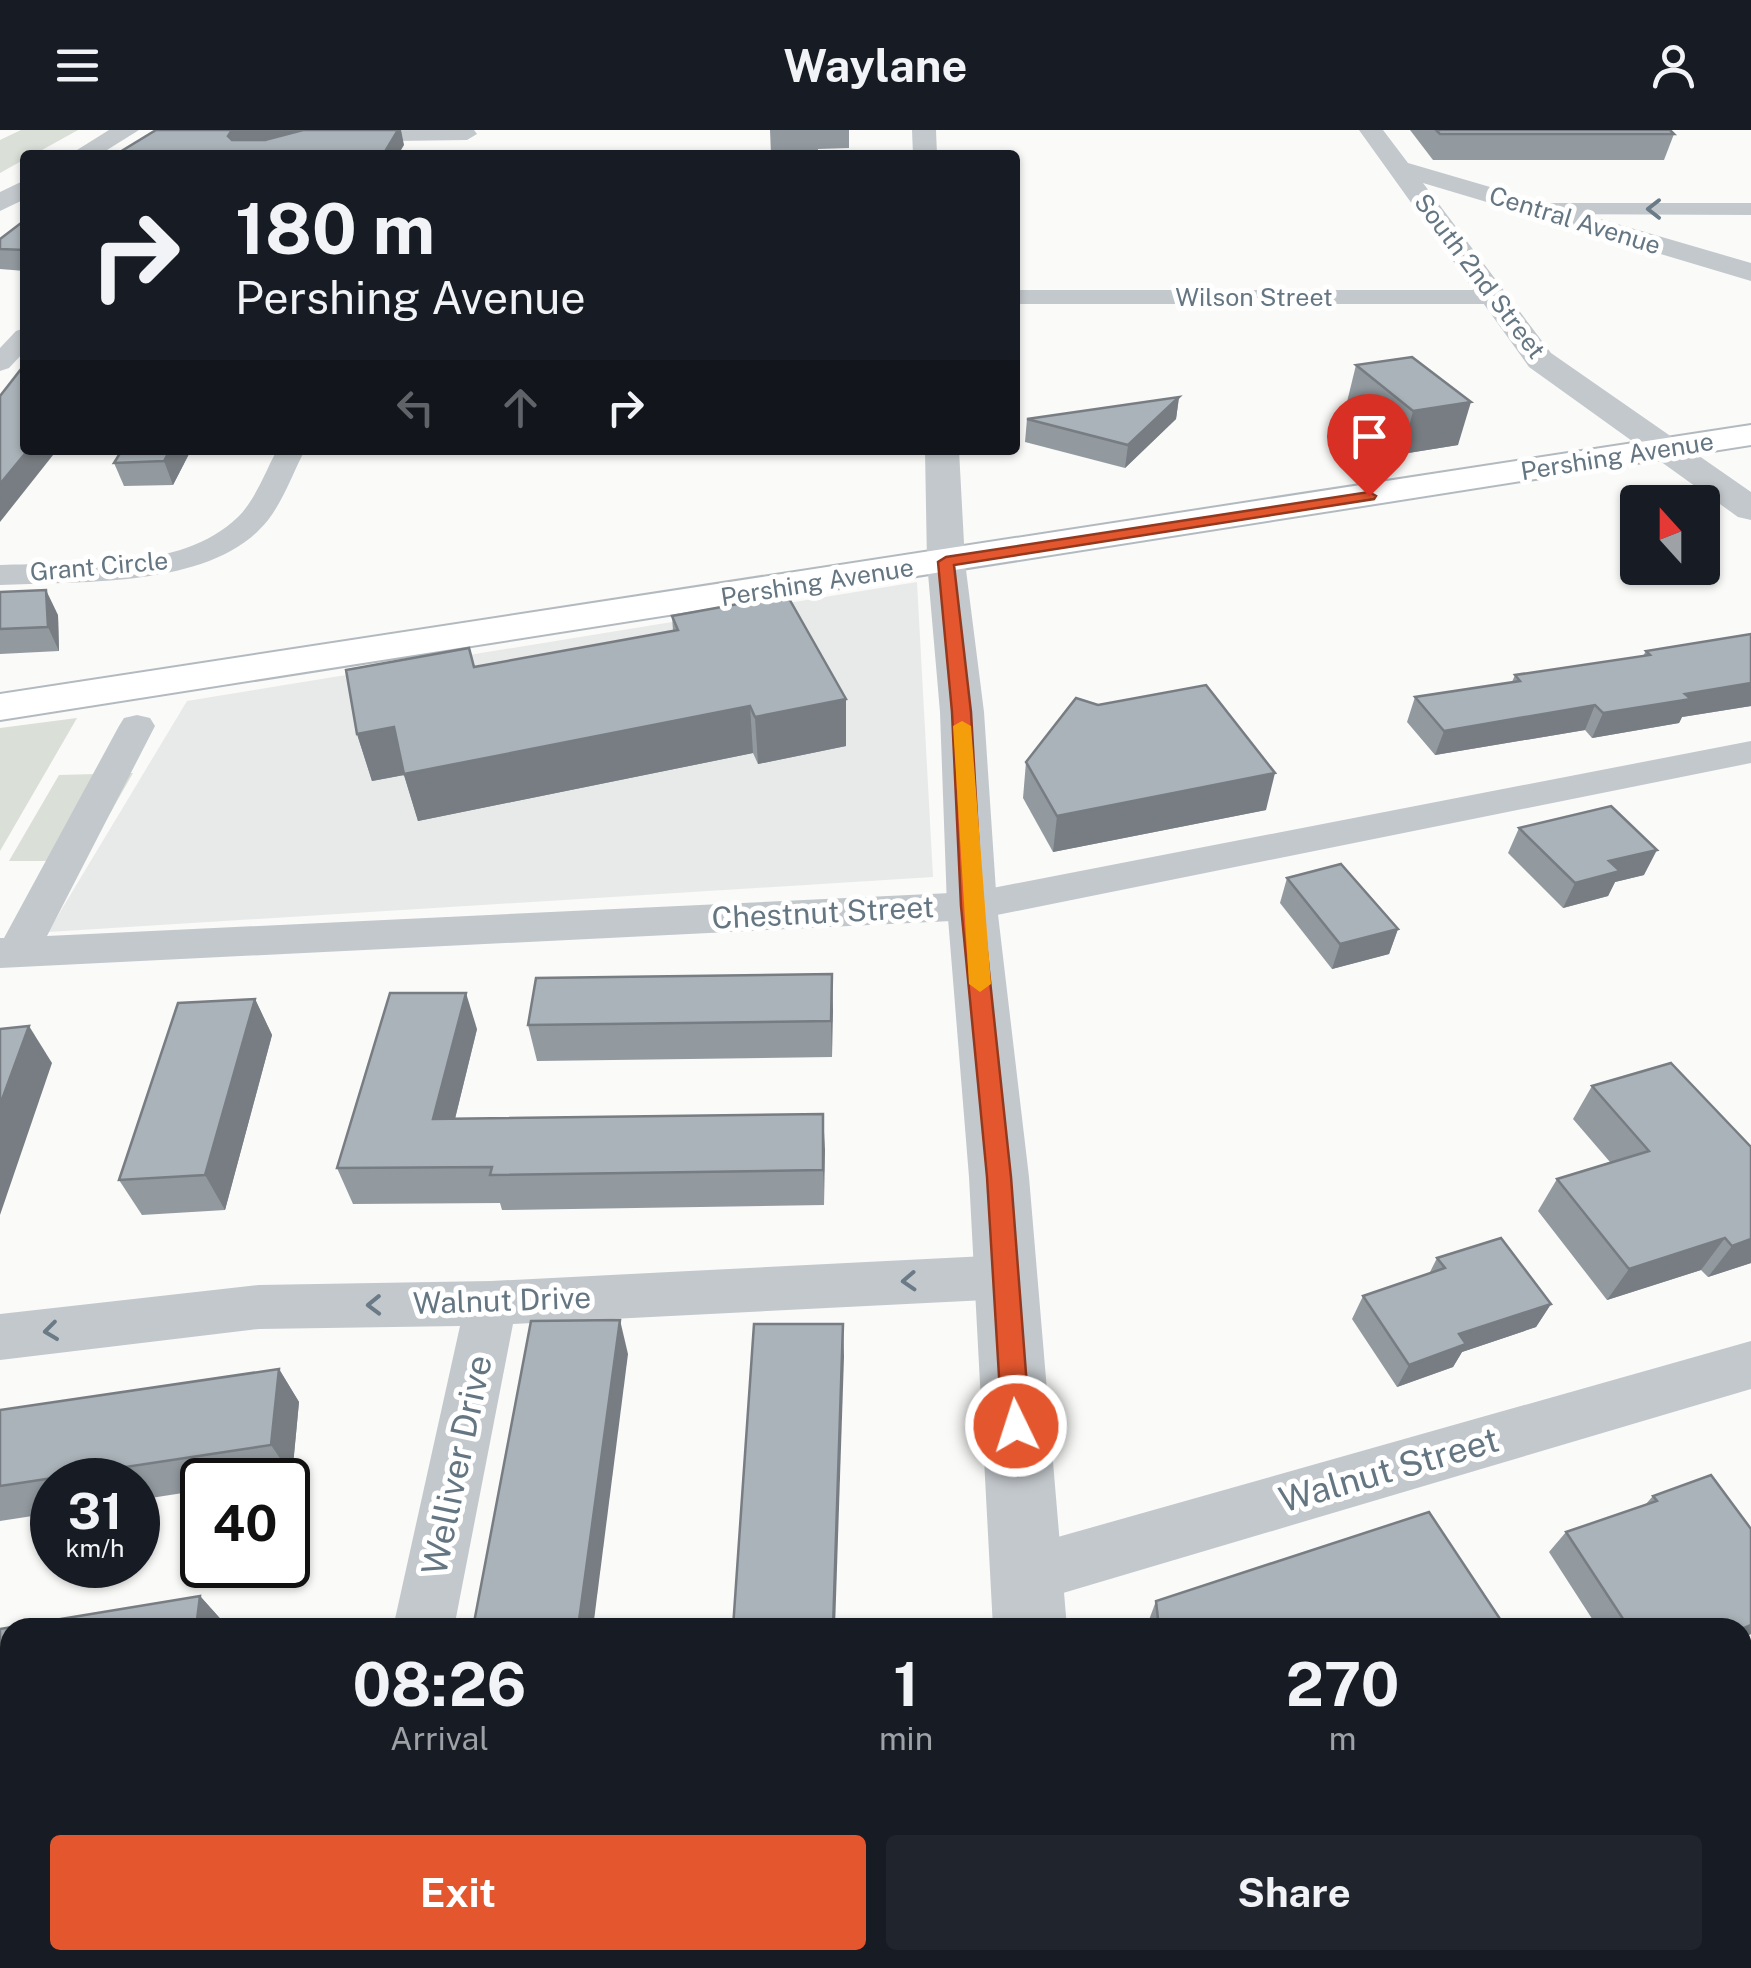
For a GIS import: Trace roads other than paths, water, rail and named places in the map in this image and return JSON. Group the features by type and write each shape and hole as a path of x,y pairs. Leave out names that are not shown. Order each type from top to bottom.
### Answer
{"main road":[{"name":"Pershing Avenue","path":"0,706 1751,435"}],"street":[{"path":"90,150 127,130"},
{"name":"South 2nd Street","path":"1371,130 1540,360 1751,509"},
{"path":"262,150 330,134 468,132"},
{"name":"Central Avenue","path":"1399,168 1751,272"},
{"path":"1540,209 1751,209"},
{"name":"Wilson Street","path":"1020,297 1494,296"},
{"path":"0,363 20,341"},
{"name":"Grant Circle","path":"0,575 167,562 227,541 249,524 288,455"},
{"path":"942,455 946,562 962,712 972,906 1006,1277 1028,1601"},
{"path":"9,952 137,726"},
{"name":"Chestnut Street","path":"9,952 972,906 1751,752"},
{"name":"Walnut Drive","path":"0,1338 259,1307 491,1303 1006,1277"},
{"name":"Welliver Drive","path":"425,1618 491,1303"},
{"name":"Walnut Street","path":"1028,1601 1751,1365"}]}
